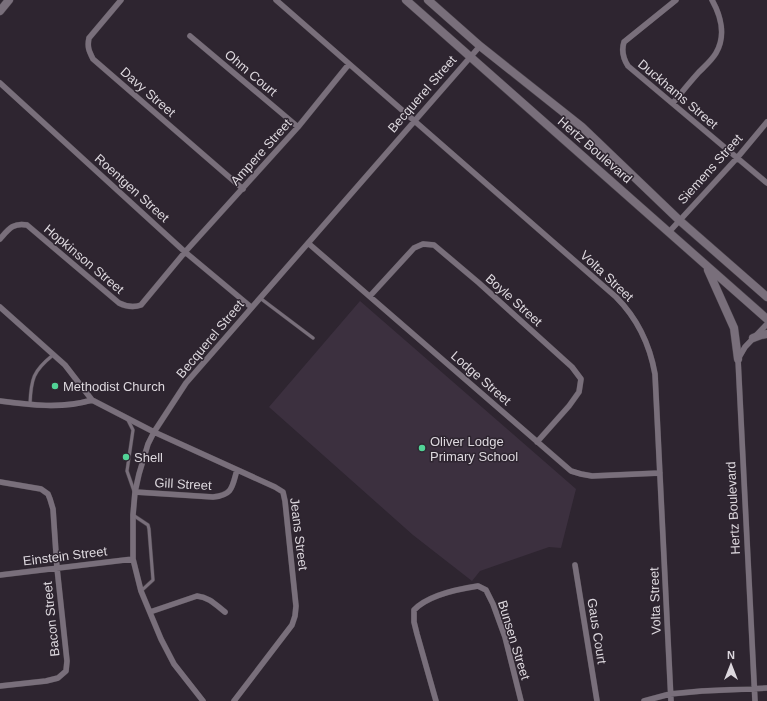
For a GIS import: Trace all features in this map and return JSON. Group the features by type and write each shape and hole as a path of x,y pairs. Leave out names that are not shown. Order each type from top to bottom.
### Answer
{"street":[{"path":"0,11 10,0"},
{"name":"Davy Street","path":"121,0 89,38 89,50 93,59 243,189"},
{"path":"276,0 349,64"},
{"name":"Hertz Boulevard","path":"406,0 670,232 707,268 767,319"},
{"name":"Hertz Boulevard","path":"428,0 480,46 582,127 679,220 767,296"},
{"name":"Duckhams Street","path":"676,0 624,42 622,47 623,56 628,66 767,182"},
{"path":"672,103 715,54 720,44 722,34 719,12 712,0"},
{"name":"Ohm Court","path":"190,36 298,127"},
{"name":"Becquerel Street","path":"203,701 174,664 161,639 141,591 133,559 133,515 135,492 148,444 154,432 186,383 259,297 480,46"},
{"name":"Ampere Street","path":"185,252 298,127 349,64"},
{"name":"Volta Street","path":"349,64 616,297 632,315 648,346 654,369 671,701"},
{"name":"Roentgen Street","path":"0,83 185,252 251,307"},
{"name":"Siemens Street","path":"670,232 679,220 737,158 767,122"},
{"name":"Hopkinson Street","path":"0,239 14,225 27,225 119,303 131,307 141,305 185,252"},
{"name":"Lodge Street","path":"308,243 571,471 592,476 660,473"},
{"name":"Boyle Street","path":"370,296 414,248 424,244 434,245 479,284 572,367 581,379 579,392 569,406 537,442"},
{"path":"707,268 734,328 738,359"},
{"path":"0,307 74,376 92,400 154,432"},
{"path":"738,359 745,347 767,324"},
{"path":"753,338 767,334"},
{"name":"Hertz Boulevard","path":"738,359 755,701"},
{"path":"0,401 58,405 81,403 92,400"},
{"name":"Jeans Street","path":"154,432 275,487 283,492 285,497 296,606 295,616 292,626 234,701"},
{"name":"Gill Street","path":"135,492 213,497 222,496 228,494 231,490 237,470"},
{"path":"0,482 35,487 48,494 53,509 57,568"},
{"name":"Einstein Street","path":"0,575 133,559"},
{"name":"Gaus Court","path":"575,565 597,701"},
{"name":"Bacon Street","path":"0,686 46,681 58,678 66,671 67,661 57,568"},
{"name":"Bunsen Street","path":"436,701 414,622 414,610 419,605 444,594 478,586 486,590 493,604 505,637 521,701"},
{"path":"150,612 197,596 203,596 212,601 225,612"},
{"path":"644,701 670,694 767,688"}],"lane":[{"path":"259,297 313,338"},
{"path":"30,404 31,389 35,374 40,366 53,355"},
{"path":"127,418 133,430 127,471 135,492"},
{"path":"133,515 146,523 149,529 153,580 152,583 141,591"}],"shaded area":[{"name":"Oliver Lodge Primary School","path":"360,301 576,489 561,548 549,547 480,571 472,581 413,535 269,407"}],"place":[{"name":"Methodist Church","path":"55,386"},
{"name":"Oliver Lodge Primary School","path":"422,448"},
{"name":"Shell","path":"126,457"}]}
